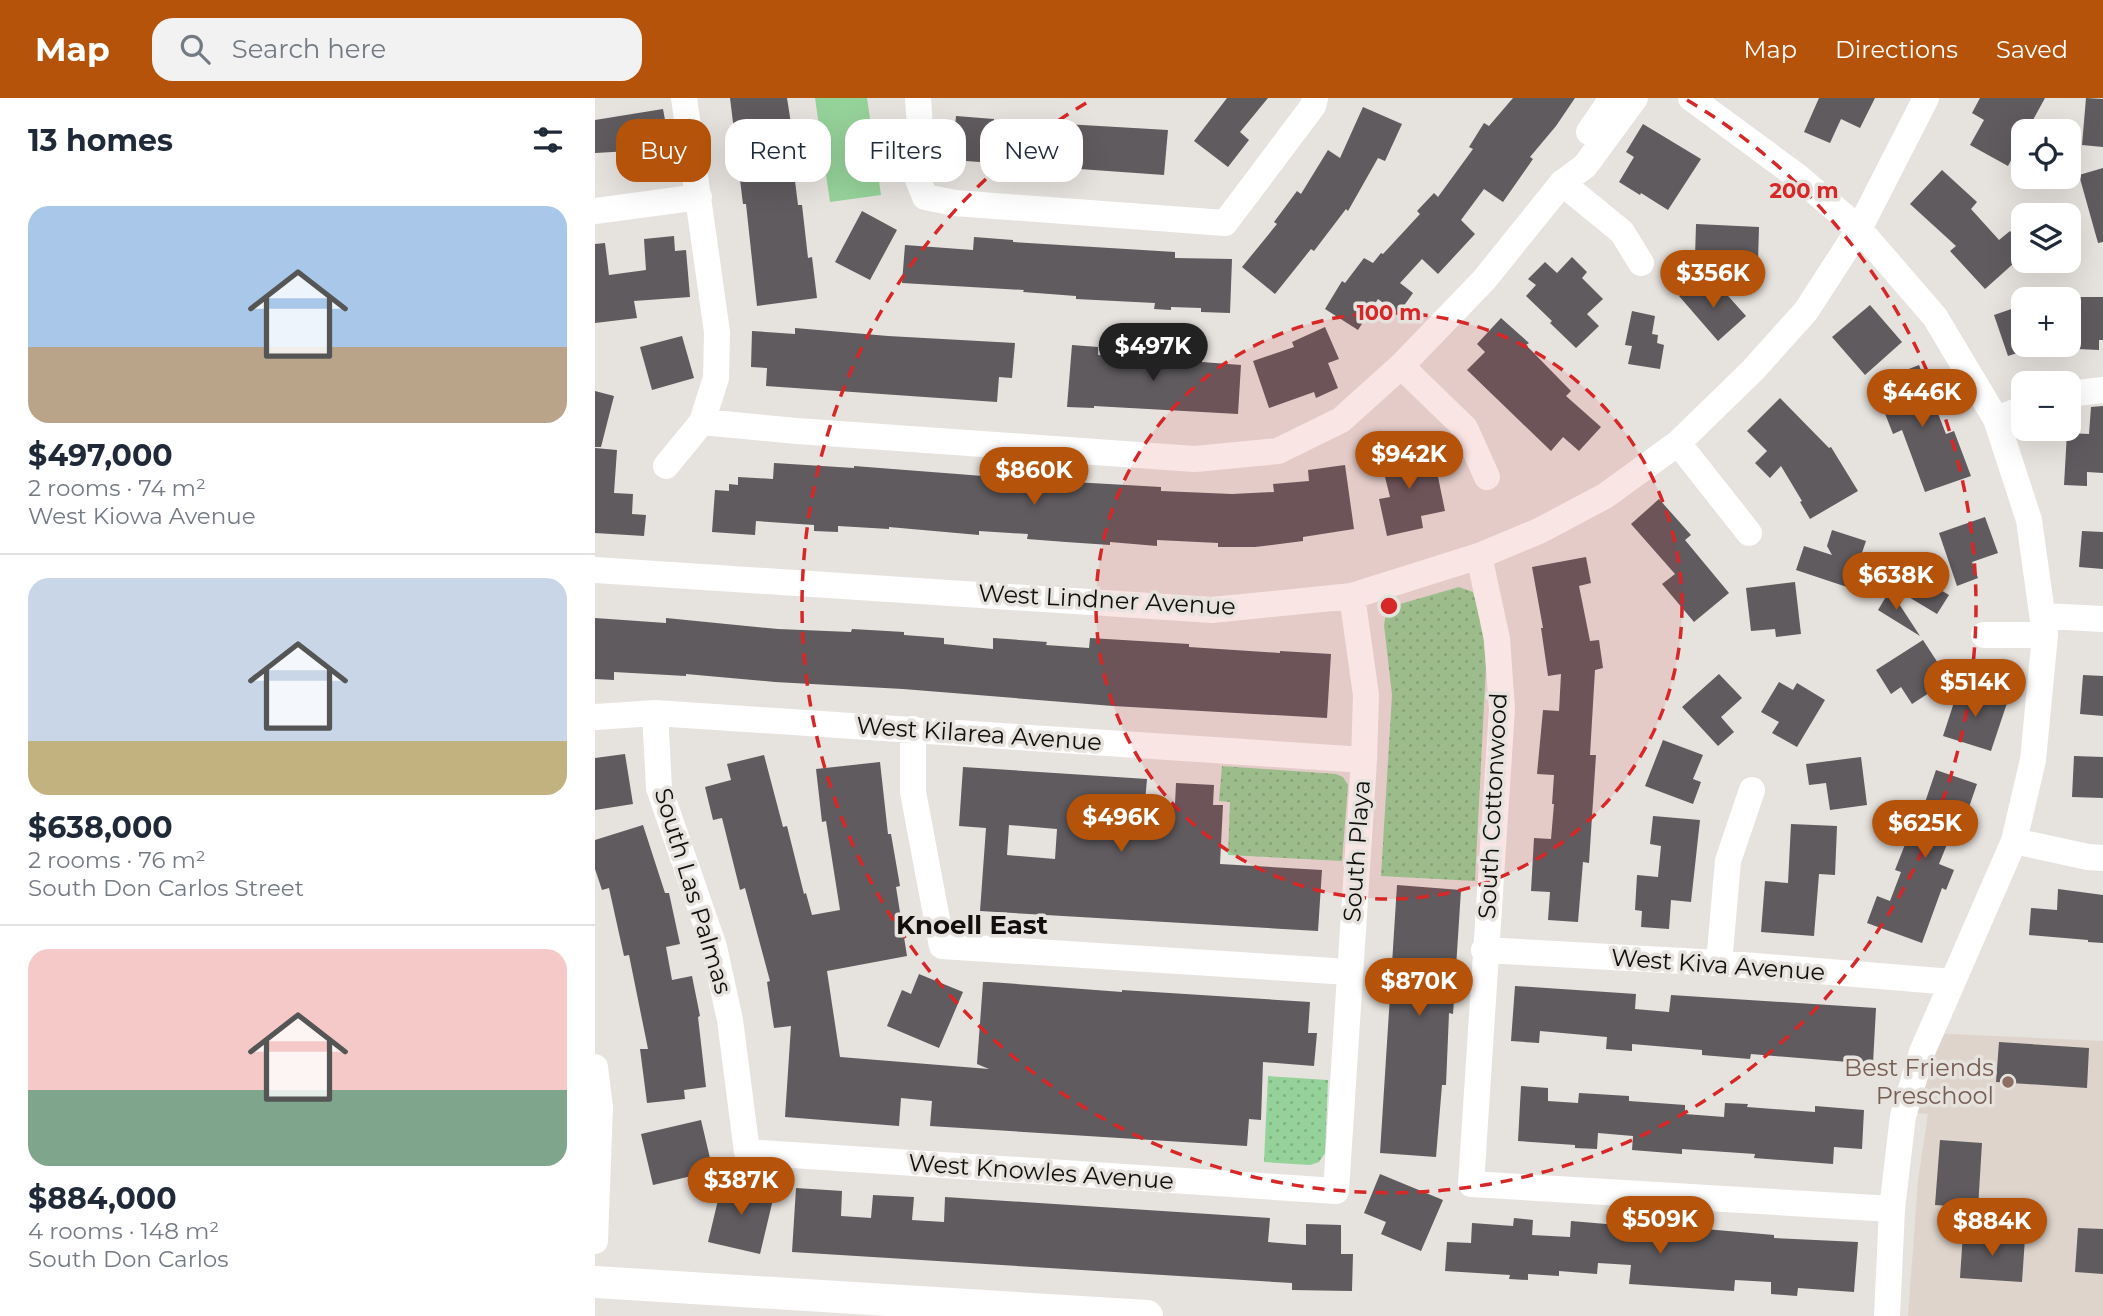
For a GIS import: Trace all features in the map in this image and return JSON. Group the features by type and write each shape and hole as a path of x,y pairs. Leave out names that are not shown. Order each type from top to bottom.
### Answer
{"main road":[{"path":"595,1282 1147,1316"}],"street":[{"path":"666,466 702,422 716,378 717,332 684,98"},
{"path":"918,98 920,128 917,177 925,197 955,203 1225,223 1313,106 1315,98"},
{"path":"1562,183 1573,157 1612,98"},
{"path":"702,422 1195,459 1278,451 1341,420 1401,366 1485,280 1562,183 1585,166 1635,98"},
{"path":"1691,98 1797,176 1859,229 1935,317 1996,419 2029,520 2045,626 2033,760 2014,841 1921,1052 1900,1125 1892,1209 1887,1316"},
{"name":"West Lindner Avenue","path":"595,570 1212,610 1352,596 1479,556 1539,531 1605,496 1678,443 1753,370 1806,311 1859,229 1926,98"},
{"path":"1562,183 1622,232 1641,263"},
{"path":"595,211 699,197"},
{"path":"1401,366 1465,428 1487,477"},
{"path":"2081,393 2103,390"},
{"path":"1996,419 2011,413"},
{"path":"1678,443 1749,533"},
{"name":"South Cottonwood","path":"1479,556 1497,639 1501,709 1471,1184 1892,1209"},
{"name":"South Playa","path":"1336,1191 1366,695 1352,596"},
{"path":"1983,635 2103,619"},
{"name":"West Kilarea Avenue","path":"595,717 655,713 1364,760"},
{"name":"South Las Palmas","path":"655,713 659,789 714,947 730,1020 747,1152"},
{"path":"913,729 913,792 942,946 1349,972"},
{"path":"1719,963 1728,861 1752,790"},
{"path":"2014,841 2103,858"},
{"name":"West Kiva Avenue","path":"1484,950 1719,963 1952,982"},
{"path":"595,1067 600,1107 595,1241"},
{"name":"West Knowles Avenue","path":"747,1152 1336,1191"}],"shaded area":[{"path":"1929,1033 2103,1041 2103,1316 1908,1316 1918,1180 1928,1114 1904,1112"}],"green space":[{"path":"815,98 867,98 870,119 845,119 845,182 879,182 881,195 830,202 827,182 831,182 831,119 818,119"},
{"path":"1459,587 1473,592 1482,623 1486,667 1475,881 1381,876 1392,695 1384,625 1386,613 1393,606"},
{"path":"1222,766 1336,774 1343,777 1348,785 1342,861 1228,855 1230,802 1219,801"},
{"path":"1268,1076 1328,1080 1325,1153 1319,1162 1310,1165 1264,1162"}],"building":[{"path":"730,98 787,98 790,119 733,119"},
{"path":"1227,98 1268,98 1240,132 1249,140 1228,167 1194,141"},
{"path":"1513,98 1575,98 1530,157 1533,159 1503,202 1484,189 1461,220 1475,234 1438,274 1422,259 1400,283 1413,293 1398,314 1378,299 1358,330 1325,309 1342,281 1345,283 1364,258 1373,263 1420,214 1417,211 1434,193 1438,197 1473,149 1469,147 1484,123 1489,126"},
{"path":"1819,98 1875,98 1860,128 1841,119 1830,143 1804,132"},
{"path":"1980,98 2045,98 2034,119 2011,119 2011,160 2008,166 1970,145 1984,120 1972,113"},
{"path":"2086,98 2103,99 2103,147 2082,145"},
{"path":"1363,107 1402,124 1385,161 1378,158 1348,211 1346,209 1314,251 1311,249 1275,294 1242,267 1277,224 1274,222 1297,191 1301,194 1328,150 1340,158"},
{"path":"663,109 665,119 616,119 616,152 595,153 595,120"},
{"path":"956,116 994,119 980,119 980,162 966,161 966,119 956,119"},
{"path":"1643,124 1701,159 1668,210 1619,182 1634,157 1626,152"},
{"path":"1083,125 1168,130 1164,175 1083,169"},
{"path":"2103,168 2103,242 2098,243 2081,174"},
{"path":"1942,170 1977,202 1971,209 1999,240 2011,232 2011,266 1985,289 1950,251 1956,246 1910,204"},
{"path":"740,182 795,182 798,205 802,205 808,258 812,257 817,298 757,306 746,204 743,204"},
{"path":"862,211 897,230 870,280 835,262"},
{"path":"1696,224 1759,227 1758,261 1695,258"},
{"path":"674,236 675,251 686,250 690,297 634,301 637,318 595,323 595,244 605,243 609,275 646,270 644,239"},
{"path":"974,237 1175,252 1175,258 1232,259 1230,313 1201,312 1201,308 1154,309 1155,303 1076,299 1076,296 1023,292 1024,290 902,283 905,245 973,250"},
{"path":"1572,257 1587,272 1582,278 1603,299 1587,314 1599,326 1576,348 1526,296 1536,285 1528,279 1545,262 1557,273"},
{"path":"1696,281 1710,298 1721,288 1746,316 1718,341 1679,296"},
{"path":"2081,297 2103,297 2103,340 2099,340 2099,350 2081,349"},
{"path":"1870,305 1902,342 1865,375 1832,337"},
{"path":"2011,309 2011,355 2008,356 1994,315"},
{"path":"1632,311 1655,316 1652,334 1658,335 1657,343 1664,345 1660,369 1628,364 1632,346 1625,345"},
{"path":"1501,318 1529,343 1526,345 1571,391 1566,396 1601,427 1579,451 1563,437 1551,451 1467,370 1485,352 1477,344"},
{"path":"1325,327 1339,359 1328,363 1338,388 1316,398 1314,392 1269,408 1253,361 1294,347 1292,342"},
{"path":"795,328 1015,343 1012,378 999,377 997,402 766,386 767,368 751,367 752,331 795,334"},
{"path":"682,336 694,378 652,390 640,347"},
{"path":"1072,345 1098,347 1098,355 1110,356 1110,359 1161,363 1161,354 1202,357 1202,362 1241,365 1238,414 1094,406 1067,407"},
{"path":"1919,365 1946,434 1954,431 1971,476 1925,492 1902,430 1893,434 1873,383"},
{"path":"595,391 614,396 601,447 595,447"},
{"path":"1780,398 1829,448 1831,447 1858,491 1810,519 1781,466 1770,478 1755,463 1767,451 1747,431"},
{"path":"2103,406 2103,473 2087,472 2087,486 2064,485 2067,441 2081,441 2081,434 2089,434 2091,407"},
{"path":"1409,446 1412,462 1434,457 1445,511 1421,516 1423,528 1387,536 1379,499 1390,497 1379,453"},
{"path":"595,448 617,450 614,493 633,494 632,514 646,515 644,536 595,533"},
{"path":"774,463 854,466 983,477 1161,487 1161,491 1232,494 1274,492 1273,484 1309,481 1308,470 1345,465 1354,529 1303,537 1303,541 1255,547 1218,547 1218,543 1157,540 1157,546 1110,542 1110,545 1027,539 1028,534 979,531 979,535 889,527 838,526 838,532 814,531 814,525 756,521 755,535 712,532 715,490 729,491 729,484 738,485 738,477 773,479"},
{"path":"1659,499 1691,535 1685,540 1729,593 1694,622 1662,584 1675,574 1631,524"},
{"path":"1985,517 1998,553 1972,562 1978,578 1957,586 1939,533"},
{"path":"1832,530 1866,541 1850,588 1796,570 1804,546 1832,555 1827,546"},
{"path":"2082,531 2103,532 2103,569 2079,567"},
{"path":"1586,557 1591,583 1579,586 1590,641 1599,640 1603,668 1595,670 1590,755 1596,755 1589,863 1583,862 1578,922 1548,920 1550,892 1531,891 1534,838 1551,839 1554,804 1554,775 1537,774 1543,710 1559,711 1561,674 1548,676 1532,567"},
{"path":"1904,568 1949,595 1937,614 1892,587"},
{"path":"1795,582 1801,634 1776,637 1775,629 1751,631 1746,588"},
{"path":"1890,590 1920,636 1878,610"},
{"path":"595,618 666,623 666,618 778,629 904,632 904,635 944,638 944,644 993,649 993,638 1089,648 1090,638 1189,644 1189,647 1331,654 1327,718 1113,706 686,674 614,672 614,680 595,679"},
{"path":"1923,640 1949,680 1912,704 1901,687 1891,694 1876,670"},
{"path":"1719,674 1742,698 1721,717 1734,732 1718,746 1682,707"},
{"path":"2083,675 2103,676 2103,716 2080,714"},
{"path":"1779,682 1793,690 1797,683 1825,700 1797,747 1772,733 1779,722 1761,712"},
{"path":"1959,687 2007,703 1991,751 1943,736"},
{"path":"1663,740 1703,755 1693,779 1701,782 1693,804 1645,786"},
{"path":"625,754 633,804 595,810 595,758"},
{"path":"764,755 783,827 787,826 812,915 840,910 826,821 822,822 816,769 880,762 888,834 891,834 900,886 896,887 907,956 827,971 840,1057 989,1069 977,1064 983,982 990,982 1310,1002 1308,1033 1317,1033 1314,1066 1263,1062 1261,1120 1249,1119 1247,1146 930,1126 932,1101 901,1098 899,1126 785,1117 791,1026 774,1028 767,982 770,981 745,888 740,890 722,818 713,820 705,787 731,780 727,764"},
{"path":"2074,756 2103,757 2103,798 2072,797"},
{"path":"1861,757 1867,805 1830,810 1826,783 1809,785 1806,764"},
{"path":"963,767 1147,779 1145,802 1175,804 1176,783 1214,785 1213,805 1223,805 1220,864 1322,870 1318,931 980,911 986,828 959,826","holes":["1009,825 1057,829 1055,859 1007,855"]},
{"path":"1936,770 1977,784 1961,830 1954,827 1939,864 1954,870 1946,890 1942,888 1922,943 1867,923 1877,896 1890,901 1901,872 1895,870 1913,824 1917,826"},
{"path":"1653,816 1700,820 1691,902 1671,900 1669,929 1641,927 1642,911 1635,910 1637,875 1658,877 1661,846 1650,844"},
{"path":"1791,824 1837,826 1835,875 1819,874 1814,936 1761,932 1765,881 1788,883"},
{"path":"643,825 665,893 669,893 680,944 666,947 672,980 692,976 700,1016 706,1087 684,1090 685,1099 647,1103 640,1049 648,1049 629,955 624,956 609,888 602,890 595,869 595,840"},
{"path":"1397,885 1461,890 1453,1014 1449,1013 1446,1085 1442,1085 1436,1157 1380,1153"},
{"path":"2058,889 2103,895 2103,943 2029,935 2031,908 2057,910"},
{"path":"919,974 963,992 939,1048 887,1026 902,990 911,994"},
{"path":"1515,986 1636,994 1635,1009 1669,1012 1671,995 1876,1008 1873,1064 1751,1054 1750,1059 1702,1055 1702,1050 1632,1044 1632,1051 1606,1049 1607,1037 1540,1031 1539,1043 1511,1041"},
{"path":"1999,1042 2089,1048 2087,1088 1996,1082"},
{"path":"1521,1086 1548,1088 1548,1101 1578,1103 1579,1093 1629,1096 1629,1101 1685,1105 1685,1114 1724,1117 1725,1103 1815,1112 1815,1106 1864,1110 1862,1149 1834,1147 1833,1164 1754,1158 1755,1154 1682,1149 1682,1154 1632,1150 1633,1136 1598,1133 1597,1149 1518,1141"},
{"path":"701,1120 713,1171 653,1185 641,1134"},
{"path":"1940,1140 1982,1143 1978,1208 1935,1205"},
{"path":"1380,1174 1443,1200 1421,1251 1381,1234 1386,1222 1364,1213"},
{"path":"723,1179 775,1191 760,1254 708,1242"},
{"path":"796,1188 842,1191 841,1216 871,1218 873,1195 914,1197 912,1220 944,1222 945,1197 1270,1218 1268,1242 1306,1245 1306,1224 1341,1225 1341,1254 1353,1254 1352,1291 1292,1290 1292,1283 792,1252"},
{"path":"1514,1218 1533,1220 1532,1235 1570,1237 1571,1221 1688,1231 1688,1225 1706,1226 1705,1229 1774,1235 1774,1238 1858,1242 1854,1292 1798,1288 1797,1296 1771,1294 1771,1282 1735,1280 1734,1291 1629,1284 1631,1265 1598,1263 1597,1274 1559,1271 1559,1276 1528,1274 1528,1280 1509,1279 1510,1275 1445,1271 1447,1242 1471,1243 1472,1223 1513,1226"},
{"path":"2078,1228 2103,1229 2103,1274 2075,1272"},
{"path":"1963,1233 2025,1238 2022,1282 1960,1278"}],"place":[{"name":"Best Friends Preschool","path":"2008,1082"}],"district":[{"name":"Knoell East","path":"972,925"}]}
